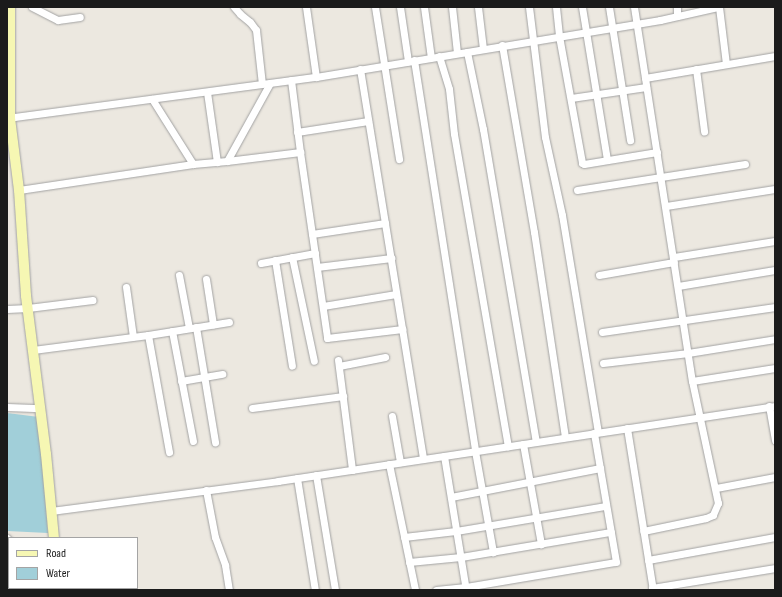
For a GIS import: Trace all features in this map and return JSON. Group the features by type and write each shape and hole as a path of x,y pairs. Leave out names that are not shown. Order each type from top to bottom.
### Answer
{"street":[{"path":"10,7 8,88 9,118 19,190 24,276 34,350 54,537"},
{"path":"32,7 58,20 80,18"},
{"path":"234,7 254,26 256,30 262,84"},
{"path":"306,7 316,77"},
{"path":"375,7 399,160"},
{"path":"400,7 411,61 493,552"},
{"path":"424,7 431,58"},
{"path":"452,7 457,53"},
{"path":"478,7 483,49"},
{"path":"436,590 466,589 616,562 600,468 596,432 562,215 545,137 529,7"},
{"path":"556,7 559,36 582,163 657,152"},
{"path":"582,7 607,160"},
{"path":"609,7 621,91 630,140"},
{"path":"634,7 662,177 692,381 718,503 713,515 706,518 643,531"},
{"path":"676,7 678,16"},
{"path":"9,118 316,77 636,24 718,7 726,64"},
{"path":"502,46 534,232 565,437"},
{"path":"467,52 484,135 536,442"},
{"path":"439,56 449,89 454,134 508,446"},
{"path":"645,78 775,56"},
{"path":"360,69 423,459"},
{"path":"696,69 704,131"},
{"path":"291,80 327,338 402,329"},
{"path":"227,162 270,83"},
{"path":"571,98 646,87"},
{"path":"207,92 217,162"},
{"path":"152,99 193,164"},
{"path":"298,132 368,120"},
{"path":"19,190 193,164 227,162 300,152"},
{"path":"577,190 745,164"},
{"path":"666,206 775,189"},
{"path":"312,234 385,223"},
{"path":"599,275 674,259 775,241"},
{"path":"261,263 315,253"},
{"path":"292,257 314,361"},
{"path":"317,267 391,258"},
{"path":"275,260 292,366"},
{"path":"678,286 775,270"},
{"path":"179,275 204,377 215,442"},
{"path":"206,278 213,324"},
{"path":"126,287 133,337"},
{"path":"323,306 396,294"},
{"path":"7,309 93,300"},
{"path":"602,332 683,322 775,307"},
{"path":"34,350 148,335 228,322"},
{"path":"172,331 193,441"},
{"path":"148,335 169,452"},
{"path":"603,363 688,353 775,338"},
{"path":"352,470 338,363 385,357"},
{"path":"692,381 775,368"},
{"path":"181,381 222,374"},
{"path":"252,408 343,396"},
{"path":"7,406 40,408"},
{"path":"51,511 352,470 772,406 775,440"},
{"path":"392,416 400,462"},
{"path":"627,428 653,589 775,568"},
{"path":"523,444 541,544"},
{"path":"444,456 466,589"},
{"path":"389,464 415,590"},
{"path":"451,497 600,468"},
{"path":"316,475 335,590"},
{"path":"716,488 775,477"},
{"path":"297,478 315,590"},
{"path":"206,490 215,537 225,565 229,590"},
{"path":"404,537 489,526 606,506"},
{"path":"409,562 461,557 611,532"},
{"path":"648,560 775,537"}],"water":[{"path":"7,413 39,417 48,533 7,531"}]}
